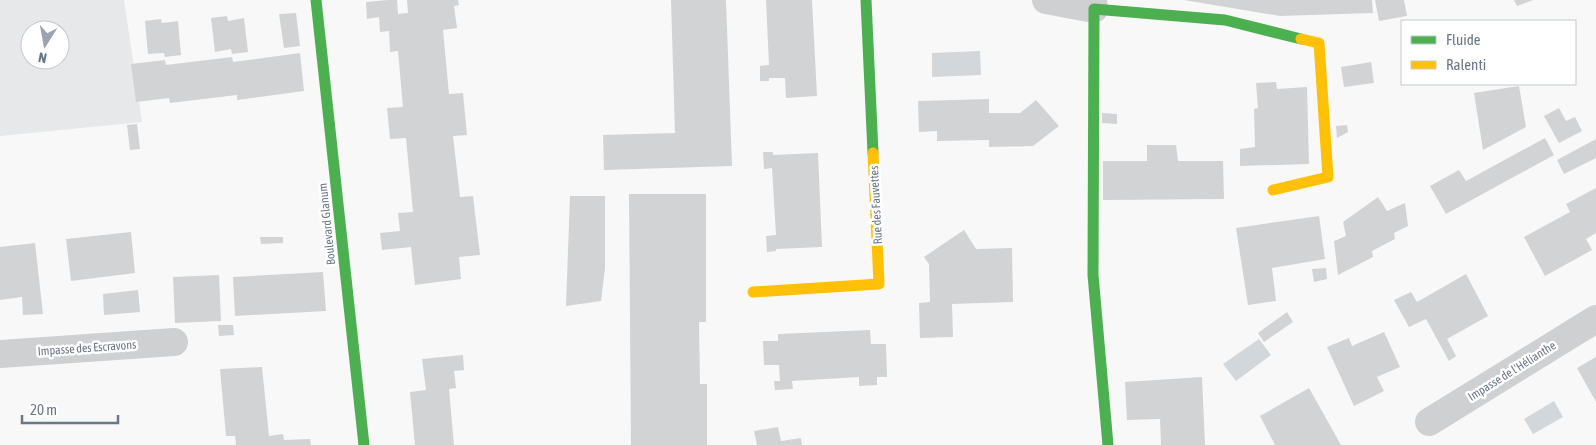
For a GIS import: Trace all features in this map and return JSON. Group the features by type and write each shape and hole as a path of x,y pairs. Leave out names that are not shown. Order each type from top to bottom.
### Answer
{"street":[{"name":"Boulevard Glanum","path":"316,0 364,445"},
{"name":"Rue des Fauvettes","path":"753,292 879,284 866,0"},
{"path":"1046,0 1225,20 1319,43 1328,177 1273,190"},
{"path":"1094,5 1093,275 1108,445"},
{"name":"Impasse de l'Hélianthe","path":"1429,422 1596,319"},
{"name":"Impasse des Escravons","path":"0,354 174,342"}],"shaded area":[{"path":"0,0 124,0 142,122 0,136"},
{"path":"980,51 981,75 932,77 932,53"},
{"path":"1259,339 1271,355 1236,381 1223,364"},
{"path":"1554,401 1563,417 1533,434 1524,419"}],"building":[{"path":"397,0 398,14 408,13 407,0 458,0 459,5 454,6 457,28 443,30 449,94 463,93 467,135 453,136 460,197 473,196 480,255 459,257 461,279 415,285 411,247 382,250 380,233 400,231 398,213 413,212 406,138 390,139 387,108 403,107 398,51 390,52 389,31 380,32 379,17 367,19 366,2"},
{"path":"671,0 726,0 732,166 604,170 603,135 675,133"},
{"path":"766,0 812,0 817,96 786,98 785,78 769,78 769,81 760,81 760,66 769,65"},
{"path":"1184,0 1372,0 1373,13 1280,16"},
{"path":"1375,0 1404,0 1407,16 1379,21"},
{"path":"1514,0 1533,0 1517,6"},
{"path":"296,13 300,46 284,48 279,14"},
{"path":"227,16 228,21 244,18 248,52 232,54 231,49 215,52 211,18"},
{"path":"161,19 162,23 178,21 181,55 165,57 164,53 148,54 145,21"},
{"path":"300,53 304,91 237,100 237,95 170,103 169,98 136,102 131,64 165,60 166,65 232,57 233,62"},
{"path":"1371,62 1374,83 1344,87 1341,67"},
{"path":"1276,82 1277,89 1307,87 1309,164 1240,166 1240,149 1255,147 1254,109 1258,108 1256,83"},
{"path":"1519,86 1526,127 1483,150 1474,93"},
{"path":"989,99 989,113 1020,113 1036,100 1059,126 1033,146 989,147 989,140 937,141 937,131 919,132 918,101"},
{"path":"1559,108 1566,121 1575,117 1582,131 1559,143 1544,116"},
{"path":"1102,113 1117,114 1117,124 1102,123"},
{"path":"137,124 140,149 130,150 127,125"},
{"path":"1347,125 1348,132 1337,138 1336,126"},
{"path":"1545,138 1554,155 1446,214 1430,186 1459,170 1466,181"},
{"path":"1596,139 1596,158 1564,174 1557,160"},
{"path":"1147,145 1176,145 1178,161 1223,161 1224,199 1103,200 1103,161 1147,161"},
{"path":"763,152 773,152 773,155 818,153 822,247 776,249 776,251 767,252 766,236 776,235 772,168 764,169"},
{"path":"1596,188 1596,233 1586,239 1592,250 1545,276 1524,237 1570,212 1566,204"},
{"path":"629,194 706,194 706,322 699,322 700,384 707,384 707,445 631,445"},
{"path":"570,196 605,196 605,268 601,301 566,306"},
{"path":"1378,197 1387,211 1405,203 1408,226 1394,233 1395,239 1372,251 1373,257 1338,275 1334,241 1346,236 1343,222"},
{"path":"1319,216 1325,259 1272,268 1276,301 1248,305 1236,228"},
{"path":"964,230 976,249 1012,248 1013,302 952,304 953,337 920,338 919,303 930,302 929,264 924,257"},
{"path":"131,232 135,273 71,281 66,239"},
{"path":"260,237 283,237 283,243 261,244"},
{"path":"35,243 43,314 23,315 22,297 0,300 0,247"},
{"path":"1326,268 1327,279 1314,282 1312,269"},
{"path":"323,272 326,311 235,316 233,277"},
{"path":"1466,274 1488,316 1447,339 1456,356 1449,361 1426,319 1409,327 1394,300 1411,292 1417,302"},
{"path":"219,275 221,321 175,323 173,277"},
{"path":"138,290 140,312 104,315 103,294"},
{"path":"1287,312 1293,322 1264,342 1258,333"},
{"path":"218,325 233,325 234,335 219,336"},
{"path":"870,330 871,344 886,344 887,377 877,377 877,385 859,386 859,377 792,381 793,389 775,390 774,381 780,381 779,365 764,365 763,341 778,341 778,334"},
{"path":"1384,332 1400,367 1377,377 1384,391 1354,406 1327,347 1349,338 1352,346"},
{"path":"463,355 464,370 454,371 456,388 449,389 454,445 415,445 410,392 426,390 422,359"},
{"path":"1596,357 1596,402 1577,368"},
{"path":"262,367 269,436 283,434 284,440 310,439 311,445 236,445 235,436 226,436 220,369"},
{"path":"1202,377 1205,445 1161,445 1160,419 1127,420 1125,382"},
{"path":"1309,388 1341,445 1275,445 1260,416"},
{"path":"778,427 781,441 801,438 802,445 757,445 754,431"}],"traffic: fast":[{"path":"316,0 364,445"},
{"path":"866,0 873,153"},
{"path":"1108,445 1093,275 1094,9 1225,20 1301,39"}],"traffic: slow":[{"path":"1273,190 1328,177 1319,43 1301,39"},
{"path":"753,292 879,284 873,153"}]}
